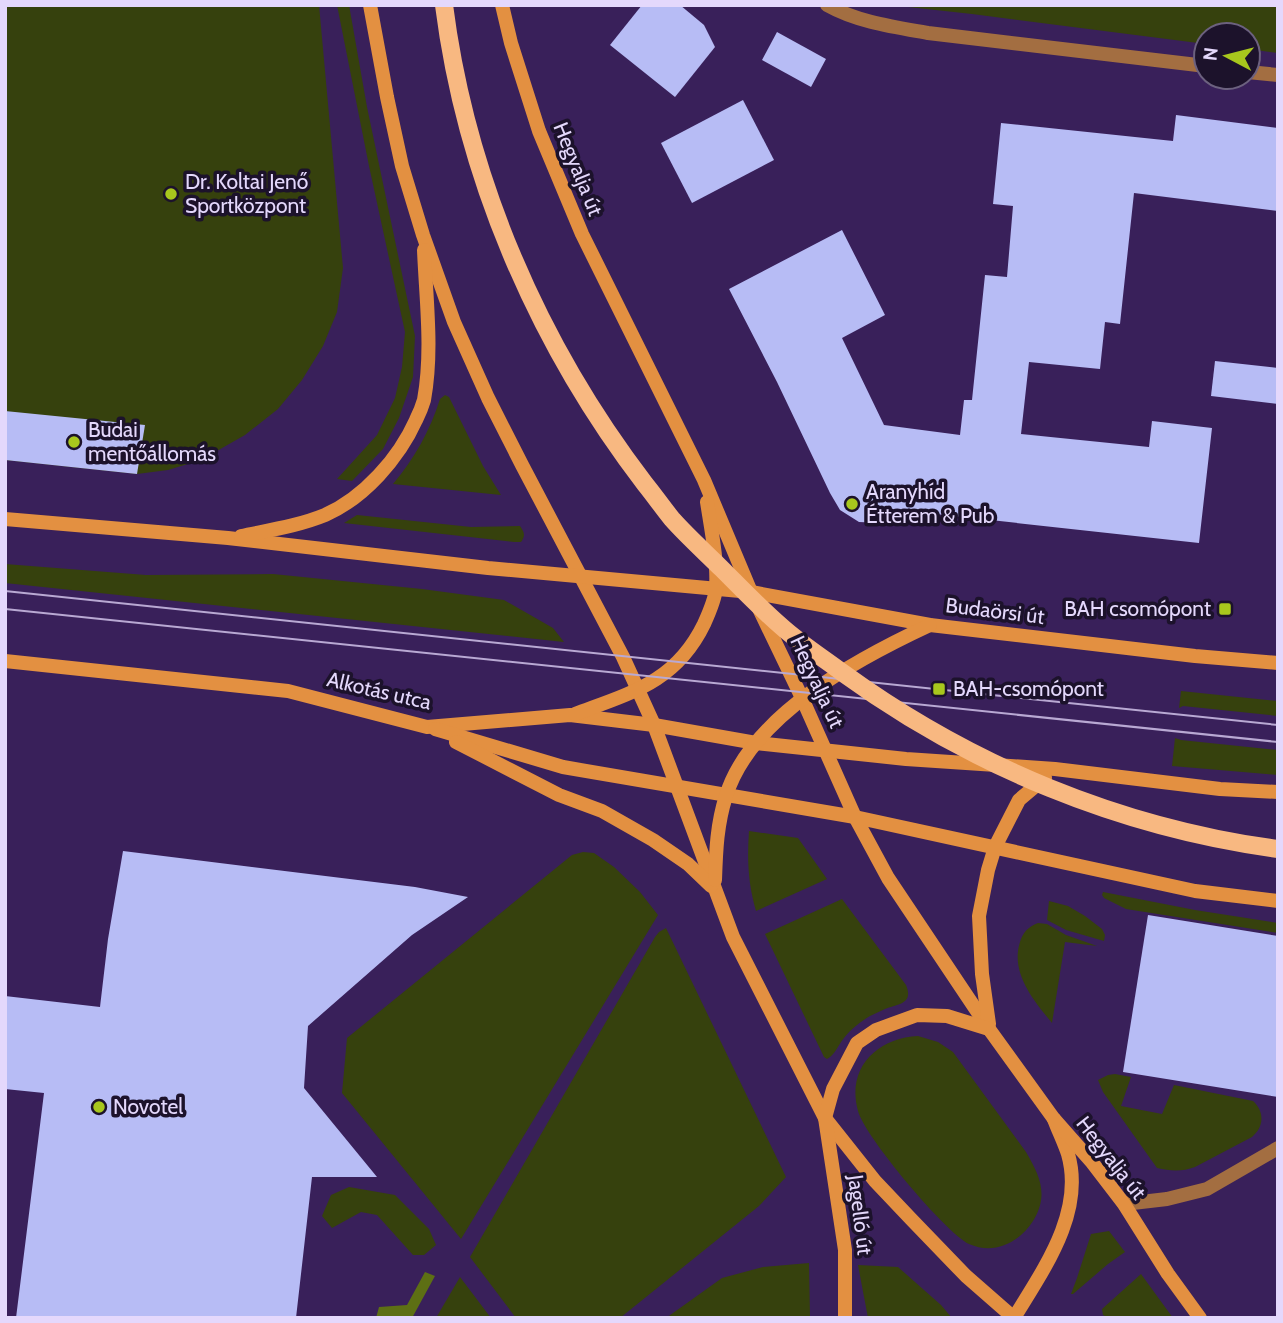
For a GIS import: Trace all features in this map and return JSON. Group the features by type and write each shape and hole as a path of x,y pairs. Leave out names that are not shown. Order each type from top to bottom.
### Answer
{"main road":[{"path":"370,5 397,143 423,234 454,322 488,398 639,690 733,937 825,1118 875,1181 966,1276 1014,1318 1055,1250 1065,1224 1071,1182 1068,1155 1054,1119"},
{"path":"443,5 466,121 518,271 588,404 673,520 784,629 867,690 916,723 956,745 1048,788 1141,821 1242,845 1278,849"},
{"name":"Hegyalja út","path":"502,5 539,131 577,223 704,480 751,592 855,817 888,878 989,1029 1054,1119 1124,1204 1200,1318"},
{"path":"228,538 294,526 327,514 357,495 390,463 408,438 424,402 429,348 423,234"},
{"path":"570,715 639,690 679,662 695,642 709,614 716,589 704,480"},
{"path":"5,519 228,538 488,568 751,592"},
{"name":"Budaörsi út","path":"751,592 930,625 1278,663"},
{"path":"714,890 716,837 726,794 740,766 756,743 802,698 853,664 930,625"},
{"name":"Alkotás utca","path":"5,661 288,691 427,727 570,715 654,725 756,743 826,750"},
{"path":"427,727 563,766 855,817 1195,891 1278,901"},
{"path":"427,727 559,795 602,811 688,864 714,890"},
{"path":"826,750 906,759 1055,769 1220,789 1278,792"},
{"path":"825,1118 833,1089 858,1043 876,1030 917,1016 947,1016 989,1029 982,974 979,916 988,870 995,847 1019,800 1055,769"},
{"name":"Jagelló út","path":"825,1118 845,1250 845,1318"}],"street":[{"path":"827,5 836,11 888,26 928,33 1192,64"},
{"path":"1124,1204 1167,1199 1208,1189 1278,1148"}],"green space":[{"name":"Dr. Koltai Jenő Sportközpont","path":"5,5 319,5 343,268 337,312 323,346 302,380 278,409 245,435 201,460 168,470 137,474 5,460"},
{"path":"337,5 349,5 367,107 415,336 413,377 399,418 383,449 352,481 337,479 377,435 395,398 402,367 405,332"},
{"path":"890,5 1278,5 1278,53 1262,51 1262,21 1192,21 1192,42"},
{"path":"445,395 449,397 483,466 501,495 393,484 421,444 440,399"},
{"path":"357,515 471,527 520,526 524,535 521,542 514,542 344,523"},
{"path":"5,564 146,575 273,574 504,600 553,628 564,642 5,583"},
{"path":"1181,691 1278,701 1278,716 1183,706 1179,708"},
{"path":"1175,738 1278,750 1278,775 1172,766"},
{"path":"749,831 798,838 827,879 756,911 749,871"},
{"path":"594,853 614,867 640,892 658,915 461,1239 342,1093 347,1038 572,855"},
{"path":"1103,892 1278,923 1278,933 1126,909 1104,898"},
{"path":"842,899 906,985 908,996 903,1002 859,1023 827,1059 765,934"},
{"path":"1049,901 1068,906 1085,916 1102,929 1104,941 1066,930 1047,920"},
{"path":"1038,923 1047,924 1066,935 1097,946 1065,942 1052,1023 1026,986 1018,965 1023,935"},
{"path":"666,928 786,1177 759,1206 620,1318 516,1318 470,1257 655,937"},
{"path":"918,1036 938,1042 953,1052 1026,1152 1039,1178 1042,1194 1038,1212 1021,1235 1005,1245 978,1247 958,1236 925,1204 890,1161 858,1111 855,1096 857,1081 868,1058 890,1043"},
{"path":"1115,1074 1131,1077 1121,1106 1162,1114 1174,1085 1253,1101 1260,1110 1261,1124 1252,1137 1195,1167 1185,1170 1157,1168 1103,1092 1098,1080"},
{"path":"349,1187 395,1195 429,1229 436,1245 424,1255 413,1255 377,1215 361,1212 332,1228 322,1216 331,1195"},
{"path":"1109,1231 1125,1252 1071,1294 1091,1234"},
{"path":"809,1263 810,1318 666,1318 722,1278 763,1267"},
{"path":"858,1265 898,1267 952,1318 868,1318"},
{"path":"425,1272 435,1276 412,1318 376,1318 379,1307 407,1305"},
{"path":"1141,1274 1173,1318 1109,1318 1103,1315 1102,1309"},
{"path":"460,1277 491,1318 436,1318"}],"building":[{"path":"642,5 680,5 704,25 715,47 675,97 610,45"},
{"path":"777,32 826,59 811,87 762,60"},
{"path":"743,100 774,160 692,203 661,143"},
{"path":"1176,115 1278,128 1278,211 1134,193 1120,324 1105,322 1100,369 1029,362 1021,434 1149,447 1152,421 1212,428 1199,543 908,511 907,524 859,522 840,510 729,289 842,230 885,315 842,338 884,425 960,435 964,400 972,400 985,275 1007,277 1013,206 993,204 1001,123 1173,141"},
{"path":"1215,361 1278,368 1278,404 1211,396"},
{"name":"Budai mentőállomás","path":"5,411 145,425 137,474 5,460"},
{"path":"123,851 415,887 468,897 412,935 308,1026 304,1088 377,1177 312,1177 296,1318 16,1318 44,1093 5,1089 5,996 100,1007"},
{"path":"1148,915 1278,936 1278,1097 1123,1072"}],"tram line":[{"path":"5,591 1278,725"},
{"path":"5,609 1278,742"}],"place":[{"name":"Dr. Koltai Jenő Sportközpont","path":"171,194"},
{"name":"Budai mentőállomás","path":"74,442"},
{"name":"Aranyhíd Étterem & Pub","path":"852,504"},
{"name":"BAH csomópont","path":"1225,609"},
{"name":"BAH-csomópont","path":"939,689"},
{"name":"Novotel","path":"99,1107"}]}
